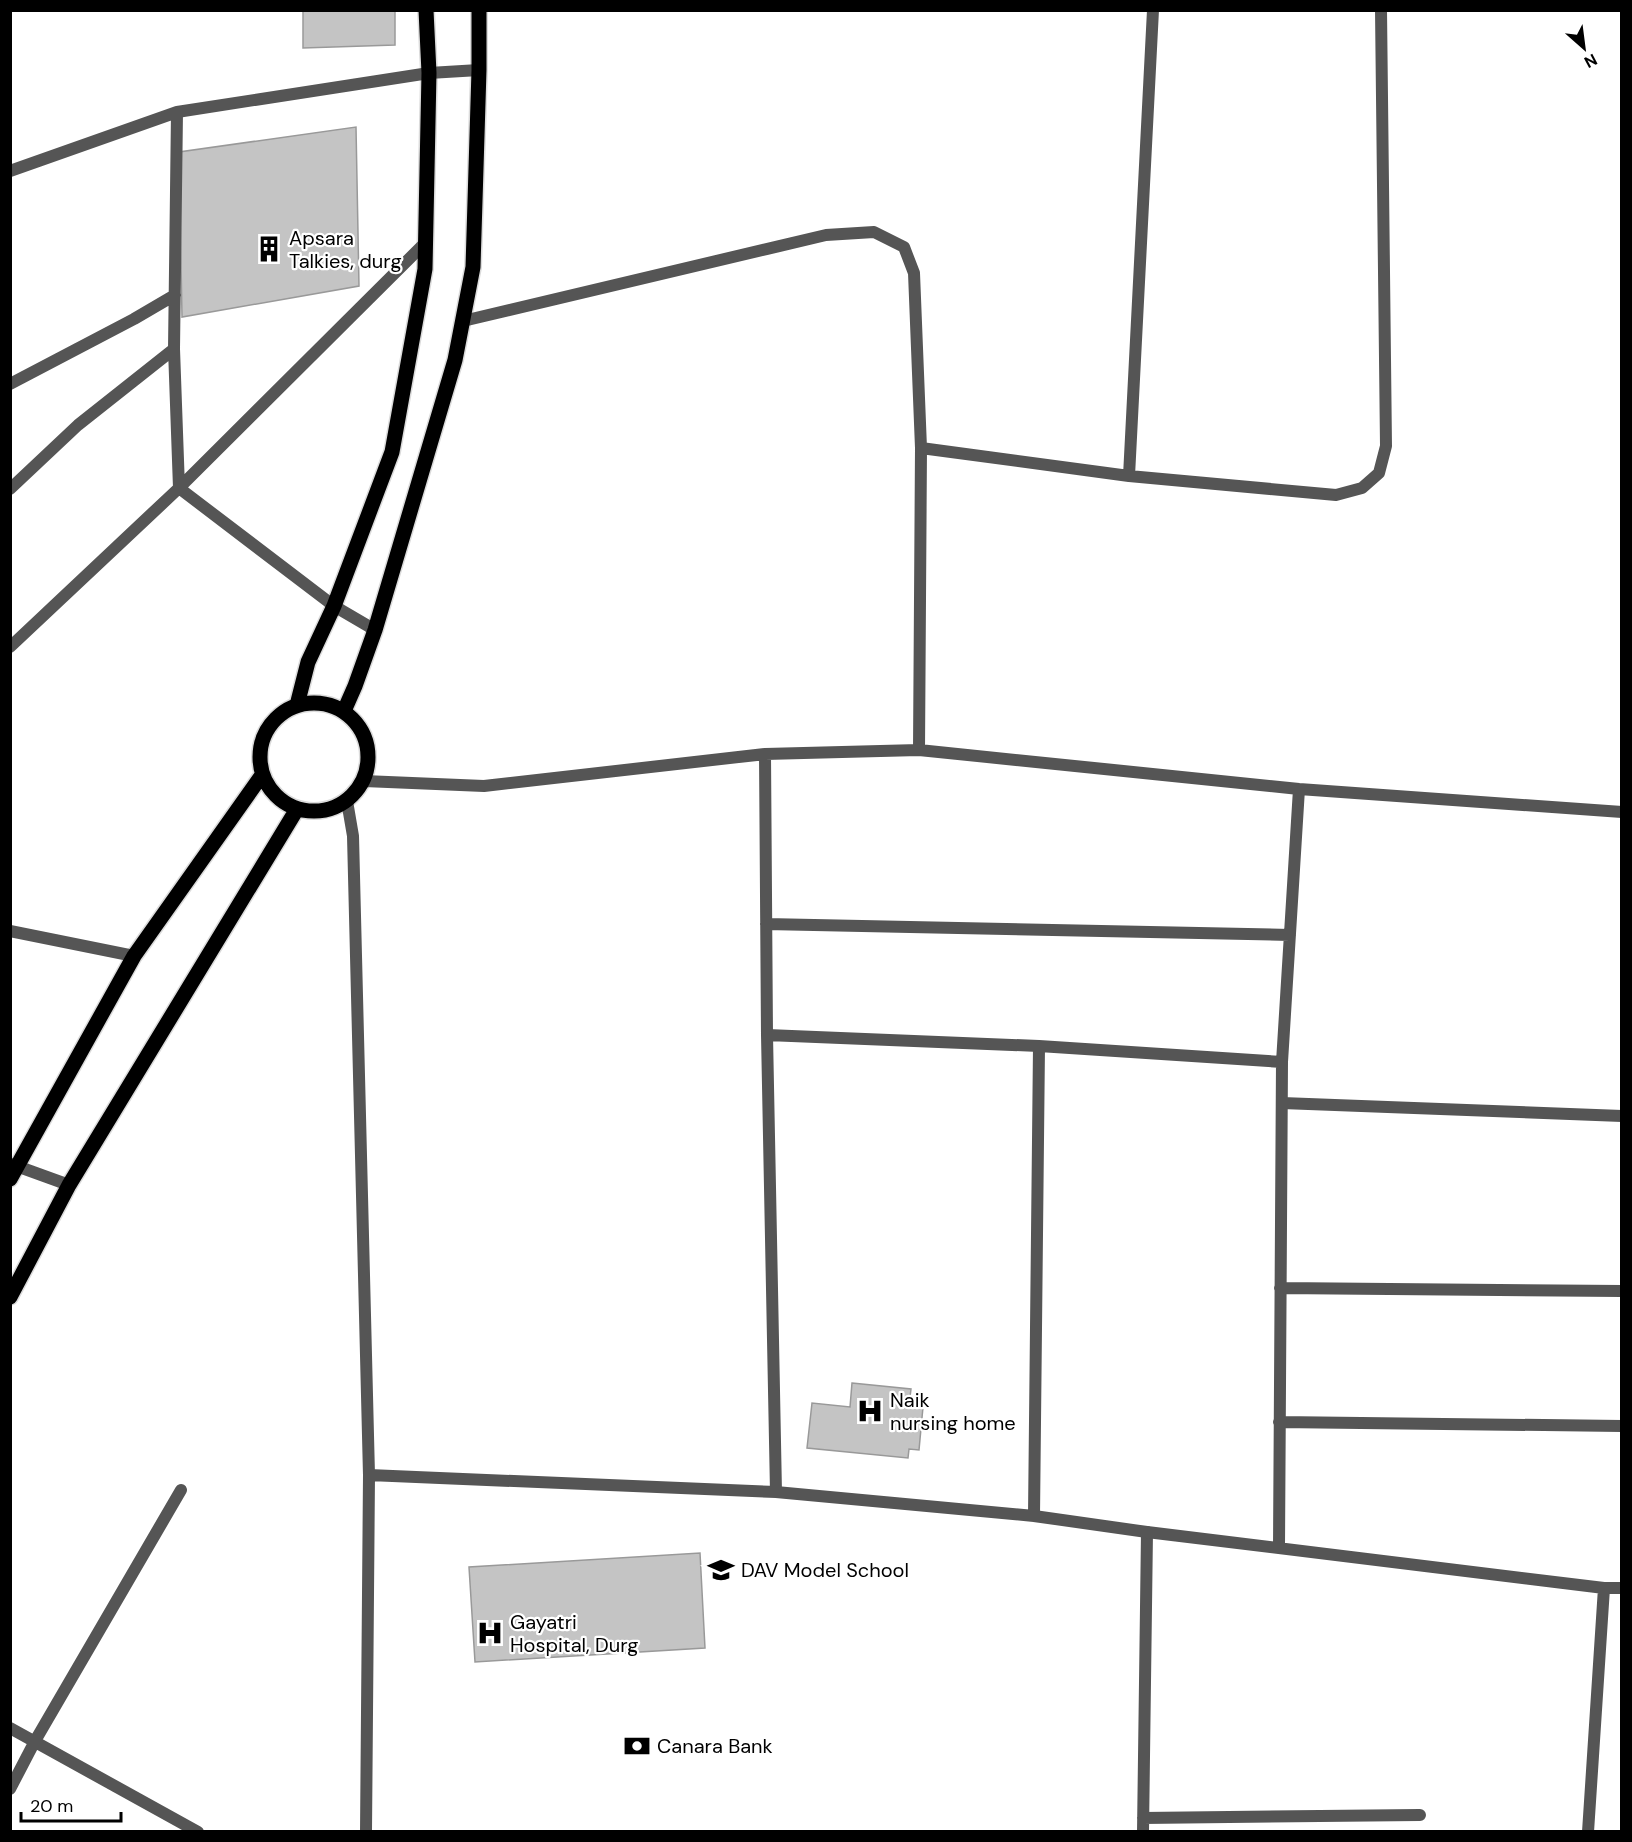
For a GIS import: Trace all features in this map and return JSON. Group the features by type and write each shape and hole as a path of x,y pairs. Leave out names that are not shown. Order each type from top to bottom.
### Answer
{"main road":[{"path":"297,705 308,662 334,606 392,452 425,269 429,73 426,10"},
{"path":"344,711 375,630 455,360 463,321 473,267 479,10"},
{"path":"313,702 344,711 362,730 369,755 364,781 347,801 323,812 297,809 275,796 262,775 259,758 262,741 269,726 282,713 297,705 313,702"},
{"path":"13,1169 134,956 262,775"},
{"path":"10,1297 69,1185 297,809"}],"street":[{"path":"1129,476 1153,10"},
{"path":"921,448 1129,476 1336,495 1362,488 1379,473 1386,446 1382,10"},
{"path":"11,168 177,112 429,73 479,70"},
{"path":"177,112 174,349 179,488"},
{"path":"463,321 826,235 874,232 904,247 914,273 921,448 919,750"},
{"path":"10,647 179,488 425,243"},
{"path":"10,384 175,295"},
{"path":"10,489 78,425 174,349"},
{"path":"179,488 334,606 375,630"},
{"path":"364,781 484,786 765,754 919,750 1299,789 1622,812"},
{"path":"765,754 767,1035 776,1492"},
{"path":"1279,1547 1282,1062 1299,789"},
{"path":"347,801 353,837 369,1475 366,1832"},
{"path":"766,924 1290,935"},
{"path":"10,931 134,956"},
{"path":"767,1035 1039,1046 1282,1062"},
{"path":"1034,1516 1039,1046"},
{"path":"1282,1103 1622,1116"},
{"path":"13,1169 69,1185"},
{"path":"1280,1288 1622,1291"},
{"path":"1280,1422 1622,1426"},
{"path":"369,1475 776,1492 1034,1516 1604,1588 1622,1588"},
{"path":"10,1789 35,1741 181,1490"},
{"path":"1143,1832 1147,1532"},
{"path":"1588,1832 1604,1588"},
{"path":"10,1728 198,1832"},
{"path":"1143,1818 1420,1815"}],"building":[{"path":"303,10 395,10 395,45 303,48"},
{"name":"Apsara Talkies, durg","path":"356,127 359,286 182,317 179,152"},
{"path":"852,1383 911,1389 909,1405 923,1407 919,1450 909,1449 908,1458 807,1448 812,1403 850,1407"},
{"path":"700,1553 705,1648 475,1662 469,1567"}],"place":[{"name":"Apsara Talkies, durg","path":"269,249"},
{"name":"Naik nursing home","path":"870,1411"},
{"name":"DAV Model School","path":"721,1570"},
{"name":"Gayatri Hospital, Durg","path":"490,1633"},
{"name":"Canara Bank","path":"637,1746"}]}
